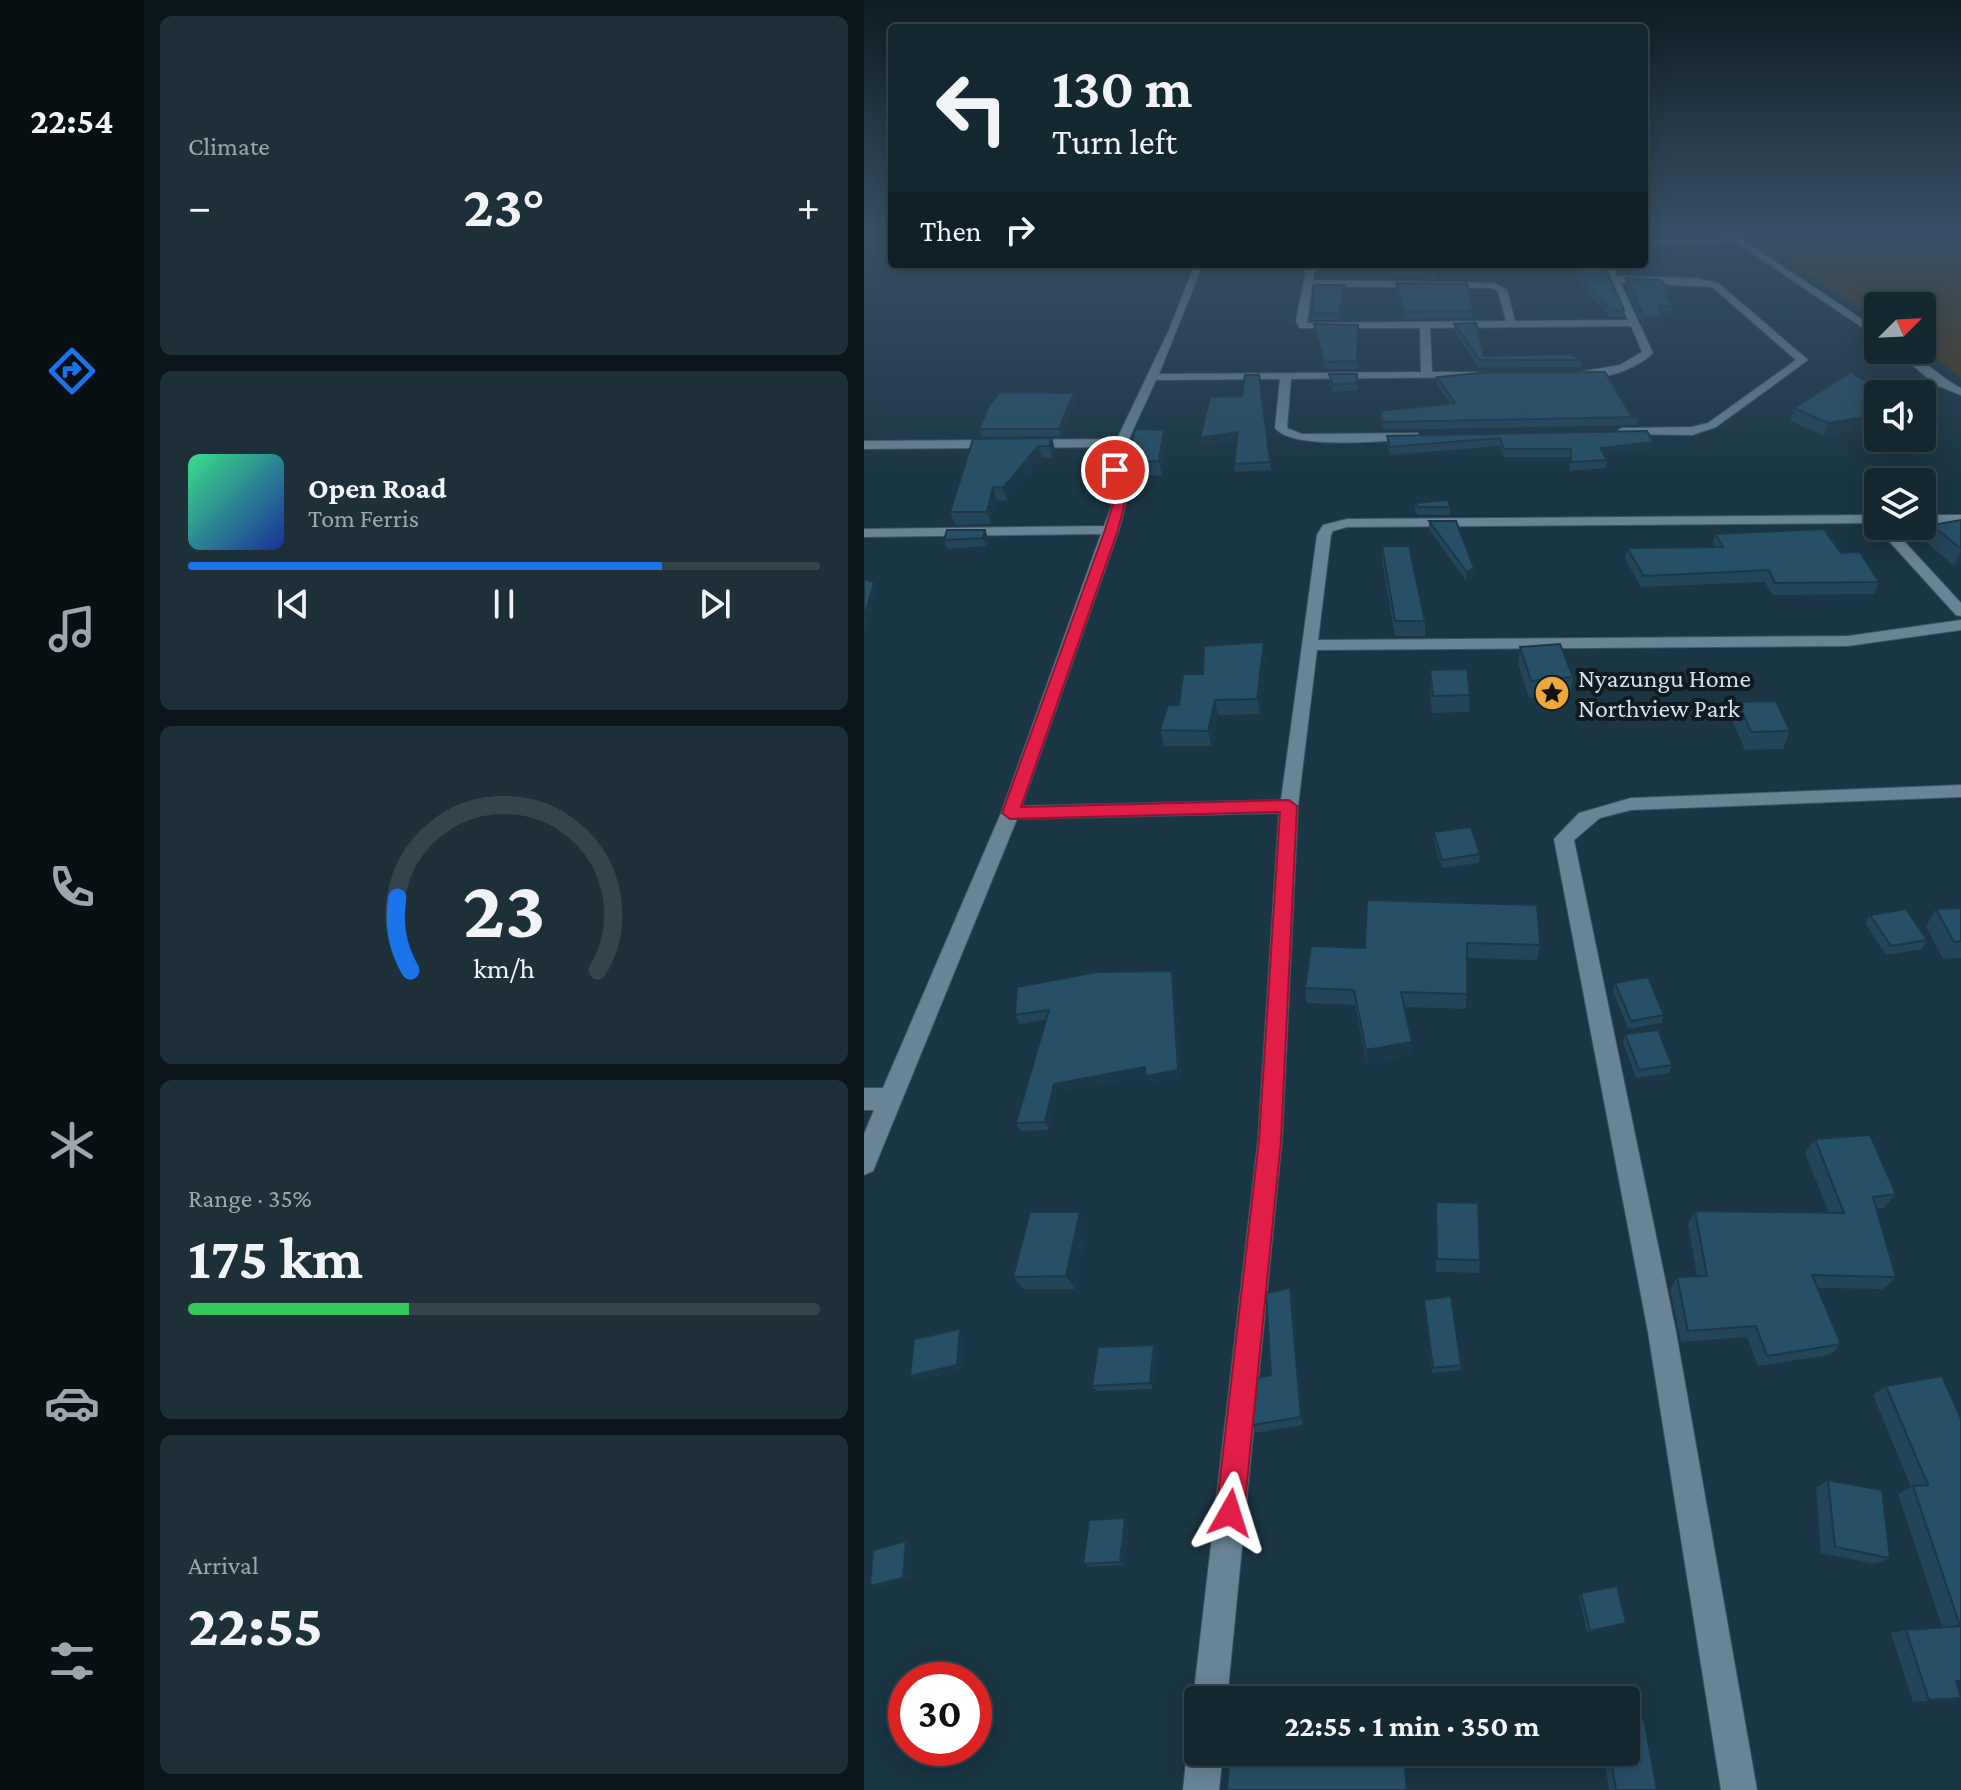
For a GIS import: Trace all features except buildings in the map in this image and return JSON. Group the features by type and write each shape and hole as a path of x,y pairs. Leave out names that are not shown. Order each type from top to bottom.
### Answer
{"street":[{"path":"864,1163 1010,813 1112,530 1122,494 1115,470 1121,443 1154,377 1178,318"},
{"path":"1302,318 1303,326 1635,323"},
{"path":"1510,318 1511,323"},
{"path":"1561,373 1606,373 1635,363 1648,353 1633,318"},
{"path":"1604,433 1692,431 1712,425 1803,360 1753,318"},
{"path":"1425,325 1427,376"},
{"path":"1916,364 1940,383 1961,392"},
{"path":"1154,377 1487,375"},
{"path":"1286,377 1281,428 1286,434 1302,438 1429,436"},
{"path":"864,445 1121,443"},
{"path":"1212,1686 1270,1140 1289,806 1324,535 1335,525 1864,519"},
{"path":"1936,519 1961,519"},
{"path":"864,533 1112,530"},
{"path":"1896,540 1961,612"},
{"path":"1312,645 1848,641 1961,625"},
{"path":"1739,1790 1662,1332 1564,839 1578,820 1598,810 1631,804 1961,791"},
{"path":"1010,813 1289,806"},
{"path":"864,1099 893,1099"},
{"path":"1201,1790 1204,1766"}],"shaded area":[{"path":"1936,318 1961,318 1961,377 1936,360"}],"place":[{"name":"Nyazungu Home Northview Park","path":"1552,693"}],"route":[{"path":"1115,470 1122,494 1112,530 1010,813 1289,806 1270,1140 1230,1513"}]}
